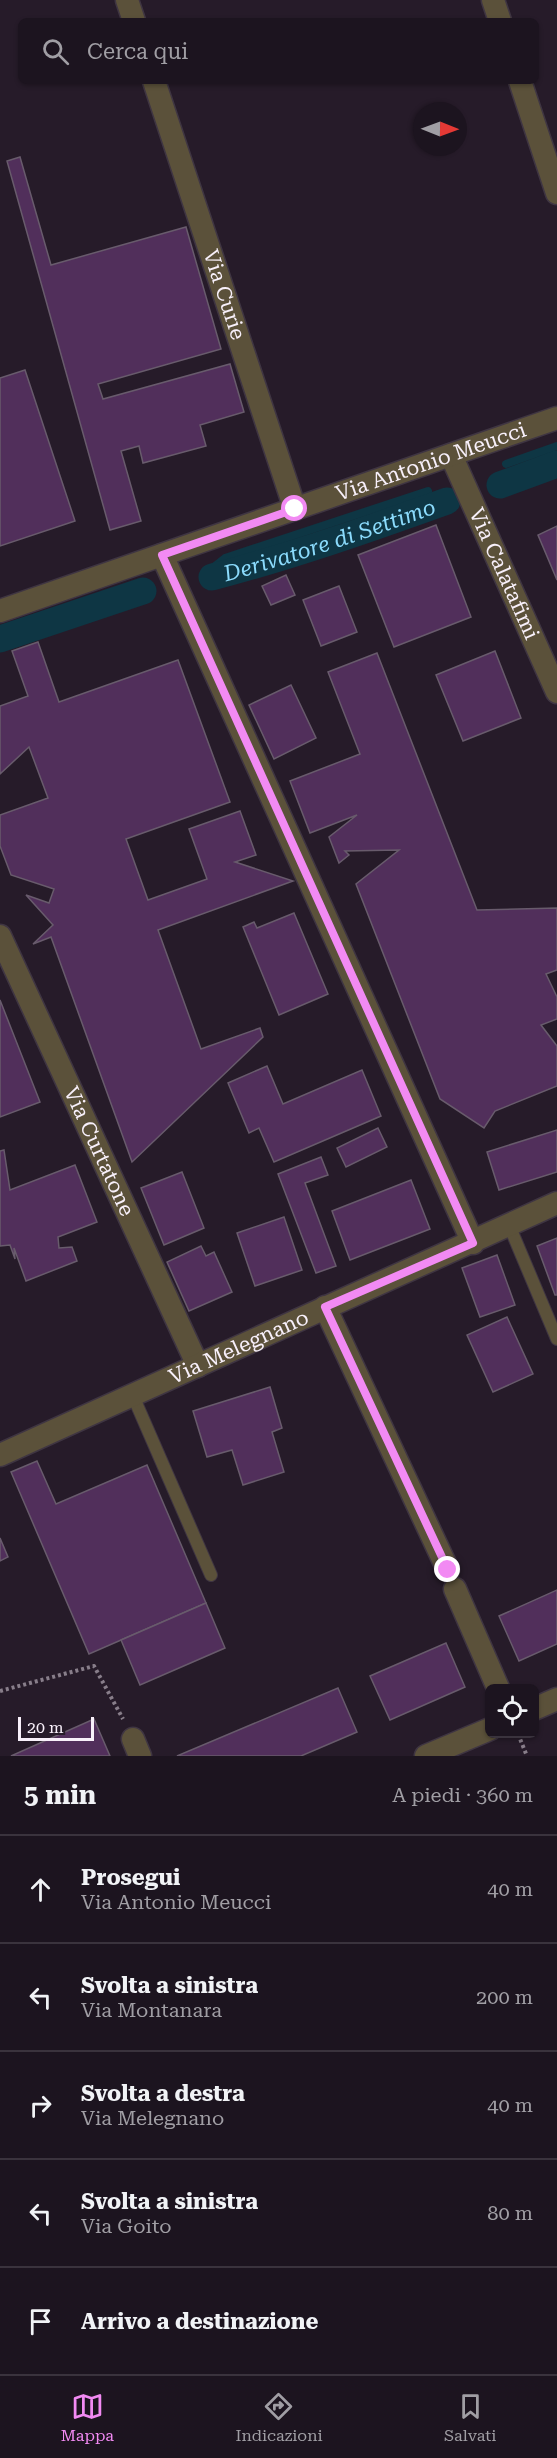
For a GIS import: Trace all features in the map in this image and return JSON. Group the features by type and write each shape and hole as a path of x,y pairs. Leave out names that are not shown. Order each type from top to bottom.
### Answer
{"street":[{"path":"127,0 133,18"},
{"path":"493,0 499,18"},
{"name":"Via Curie","path":"155,84 295,509"},
{"path":"521,84 557,193"},
{"name":"Via Antonio Meucci","path":"0,611 557,418"},
{"name":"Via Calatafimi","path":"451,455 557,692"},
{"path":"162,555 473,1243"},
{"name":"Via Curtatone","path":"0,936 198,1366"},
{"name":"Via Melegnano","path":"0,1455 325,1307 473,1243 557,1203"},
{"path":"325,1307 451,1580 496,1684"},
{"path":"539,1707 557,1700"},
{"path":"426,1756 485,1731"}],"lane":[{"path":"508,1225 557,1339"},
{"path":"133,1396 211,1575"}],"path":[{"path":"0,1691 94,1666 136,1747"},
{"path":"520,1738 528,1756"}],"building":[{"path":"20,157 51,265 186,227 221,349 98,384 103,399 230,364 244,412 200,425 206,446 143,463 139,446 121,451 141,521 110,530 7,161"},
{"path":"25,370 75,521 0,546 0,378"},
{"path":"436,525 471,617 394,647 358,555"},
{"path":"557,526 557,580 538,535"},
{"path":"286,575 295,595 271,605 262,586"},
{"path":"339,586 357,632 321,646 303,600"},
{"path":"38,642 59,702 178,660 230,802 126,839 148,900 207,879 189,829 240,811 256,855 235,862 293,881 158,930 201,1049 260,1028 263,1037 132,1162 51,937 33,944 53,925 26,895 49,903 54,889 11,875 0,846 0,815 48,798 29,747 0,774 0,706 28,696 12,651"},
{"path":"495,651 521,718 463,741 436,675"},
{"path":"377,653 477,910 557,908 557,970 546,974 557,997 557,1019 541,1025 557,1046 557,1086 495,1111 484,1128 440,1099 356,884 399,850 345,851 349,855 339,863 329,837 357,815 310,833 290,781 360,754 328,672"},
{"path":"291,685 316,738 274,759 249,705"},
{"path":"294,913 328,994 279,1015 243,927 254,922 257,928"},
{"path":"0,1000 40,1102 0,1117"},
{"path":"267,1066 283,1104 362,1070 381,1116 274,1162 259,1128 249,1133 228,1083"},
{"path":"378,1128 387,1147 346,1167 337,1148"},
{"path":"557,1130 557,1172 499,1190 487,1152"},
{"path":"4,1150 10,1190 75,1165 97,1222 58,1237 59,1248 72,1247 77,1261 26,1281 14,1248 15,1259 10,1245 0,1246 0,1151"},
{"path":"321,1157 328,1175 305,1183 336,1266 316,1273 278,1174"},
{"path":"182,1172 204,1228 164,1245 141,1188"},
{"path":"411,1180 430,1229 350,1260 332,1211"},
{"path":"284,1217 302,1270 255,1286 237,1233"},
{"path":"557,1238 557,1295 555,1295 537,1246"},
{"path":"201,1246 206,1256 214,1252 232,1292 189,1311 167,1262"},
{"path":"497,1255 515,1305 480,1317 462,1268"},
{"path":"507,1317 533,1374 493,1392 467,1335"},
{"path":"270,1387 282,1428 272,1432 284,1472 243,1485 232,1450 207,1457 193,1411"},
{"path":"37,1461 56,1504 147,1465 206,1603 89,1654 11,1472"},
{"path":"0,1538 8,1557 0,1561"},
{"path":"557,1590 557,1644 519,1661 499,1616"},
{"path":"206,1603 225,1648 140,1685 121,1640"},
{"path":"446,1643 465,1687 390,1720 370,1676"},
{"path":"338,1688 357,1732 301,1756 177,1756"},
{"path":"94,1719 110,1756 11,1756"}],"waterway":[{"path":"506,464 557,446"},
{"name":"Derivatore di Settimo","path":"500,485 557,464"},
{"path":"210,570 225,558 428,491"},
{"name":"Derivatore di Settimo","path":"212,577 301,551 447,501"},
{"name":"Derivatore di Settimo","path":"0,639 143,591"}],"route":[{"path":"295,509 162,555 473,1243 325,1307 448,1570"}]}
